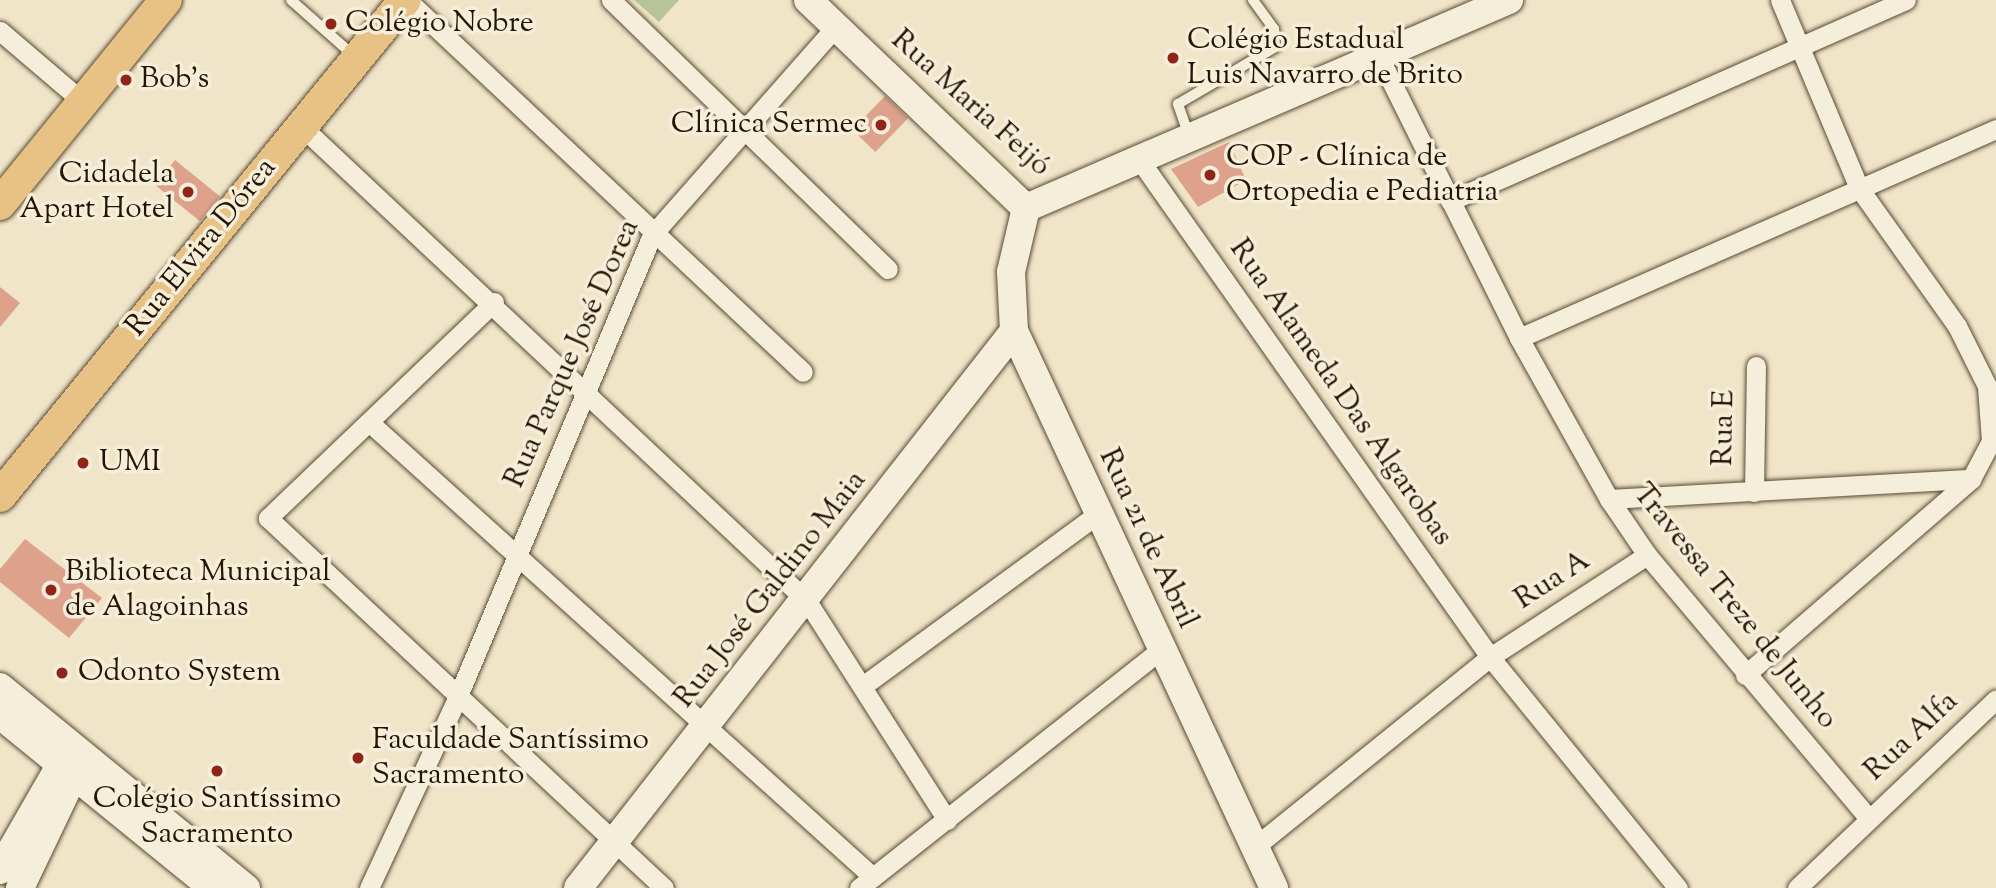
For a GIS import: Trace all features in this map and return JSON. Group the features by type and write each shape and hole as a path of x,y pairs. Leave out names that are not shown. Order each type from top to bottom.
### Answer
{"main road":[{"path":"0,204 166,0"},
{"name":"Rua Elvira Dórea","path":"0,496 406,0"}],"street":[{"name":"Rua Elvira Dórea","path":"406,0 652,235 803,372"},
{"path":"611,0 749,131 888,270"},
{"name":"Rua Maria Feijó","path":"808,0 1026,208 1141,162 1508,0"},
{"path":"1745,675 1971,479 1991,441 1987,386 1956,326 1858,188 1780,0"},
{"path":"1450,201 1906,0"},
{"name":"Rua Parque José Dorea","path":"369,888 458,696 585,388 652,235 749,131 836,26"},
{"path":"0,31 82,102"},
{"name":"Travessa Treze de Junho","path":"1379,57 1518,338 1609,499 1647,555 1745,675 1869,819"},
{"path":"302,126 494,302 807,601 864,685 947,820"},
{"path":"1518,338 1996,129"},
{"name":"Rua Alameda Das Algarobas","path":"1141,162 1490,657 1678,888"},
{"name":"Rua 21 de Abril","path":"1026,208 1011,272 1014,331 1098,514 1257,845 1274,888"},
{"path":"494,302 270,513 269,521 664,888"},
{"name":"Rua José Galdino Maia","path":"578,888 807,601 1014,331"},
{"name":"Rua E","path":"1754,492 1756,366"},
{"path":"369,422 706,727 866,883 1162,649"},
{"path":"1609,499 1971,479"},
{"path":"864,685 1098,514"},
{"name":"Rua A","path":"1257,845 1490,657 1647,555"},
{"path":"0,687 72,760 213,888"},
{"name":"Rua Alfa","path":"1797,888 1996,699"},
{"path":"0,715 72,760 246,888"},
{"path":"0,870 72,760"},
{"path":"20,888 72,760"}],"lane":[{"path":"291,0 356,58"},
{"path":"1191,140 1177,106 1275,47 1274,29 1253,0"}],"green space":[{"path":"634,0 679,0 659,22"}],"building":[{"name":"Clínica Sermec","path":"885,96 908,118 875,152 852,130"},
{"name":"COP - Clínica de Ortopedia e Pediatria","path":"1229,142 1246,180 1198,207 1171,169"},
{"name":"Cidadela Apart Hotel","path":"175,160 220,197 200,221 155,185"},
{"path":"0,287 20,303 0,327"},
{"name":"Biblioteca Municipal de Alagoinhas","path":"25,539 102,598 69,638 0,582 0,569"}],"place":[{"name":"Colégio Nobre","path":"331,24"},
{"name":"Colégio Estadual Luis Navarro de Brito","path":"1173,58"},
{"name":"Bob's","path":"126,80"},
{"name":"Clínica Sermec","path":"881,125"},
{"name":"COP - Clínica de Ortopedia e Pediatria","path":"1210,175"},
{"name":"Cidadela Apart Hotel","path":"188,192"},
{"name":"UMI","path":"83,463"},
{"name":"Biblioteca Municipal de Alagoinhas","path":"51,590"},
{"name":"Odonto System","path":"62,673"},
{"name":"Faculdade Santíssimo Sacramento","path":"358,758"},
{"name":"Colégio Santíssimo Sacramento","path":"217,771"}]}
